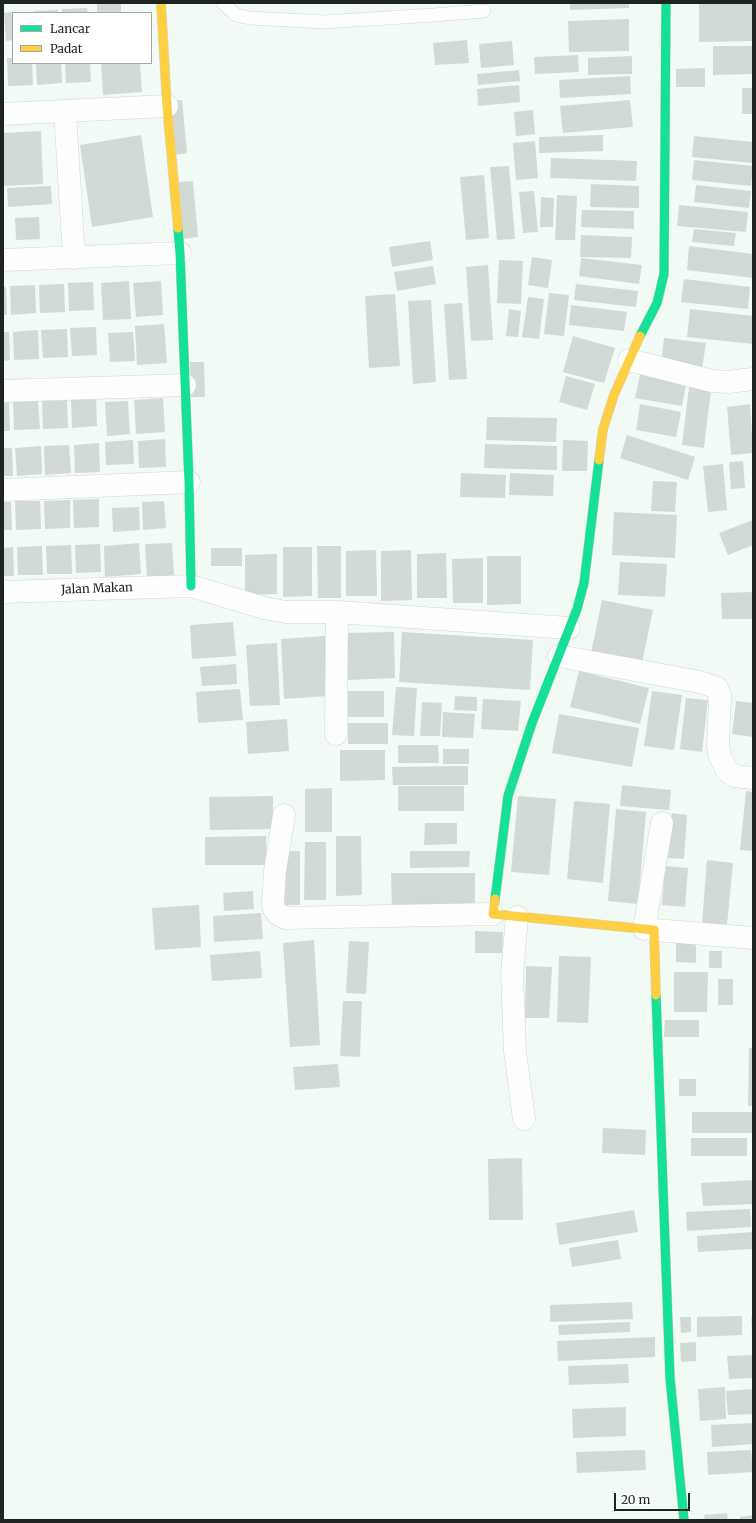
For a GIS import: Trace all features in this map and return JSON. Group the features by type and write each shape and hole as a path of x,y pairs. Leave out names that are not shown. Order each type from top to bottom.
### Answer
{"street":[{"path":"161,3 167,106 180,254 189,482 191,586"},
{"path":"493,914 508,796 532,723 577,609 584,583 590,516 603,429 614,395 662,290 664,274 666,3"},
{"path":"3,114 167,106"},
{"path":"65,112 74,258"},
{"path":"3,260 180,254"},
{"path":"629,360 712,381 728,382 753,380"},
{"path":"3,391 185,385"},
{"path":"3,490 189,482"},
{"name":"Jalan Makan","path":"3,592 191,586 274,611 337,612 569,628"},
{"path":"336,734 337,612"},
{"path":"559,656 700,682 718,688 720,696 718,747 720,756 728,770 734,776 753,778"},
{"path":"284,815 275,871 273,903 274,909 278,914 285,918 493,914 649,930 753,938"},
{"path":"662,823 649,930 670,1378 684,1520"},
{"path":"517,917 512,974 515,1051 524,1119"}],"lane":[{"path":"223,3 236,15 250,18 324,22 434,9 484,11"}],"building":[{"path":"97,3 121,3 121,12 97,12"},
{"path":"570,3 629,3 629,8 570,10"},
{"path":"699,3 753,3 753,41 699,42"},
{"path":"87,8 88,12 62,12 62,9"},
{"path":"58,10 58,12 33,12"},
{"path":"12,12 12,40 6,41 4,13"},
{"path":"629,19 629,51 569,52 568,21"},
{"path":"467,40 469,63 435,65 433,43"},
{"path":"512,41 514,65 481,68 479,44"},
{"path":"713,46 753,46 753,74 713,75"},
{"path":"578,55 579,72 535,74 534,57"},
{"path":"632,56 632,74 588,75 588,58"},
{"path":"7,58 12,58 12,64 32,64 33,85 8,86"},
{"path":"36,64 61,64 62,83 37,85"},
{"path":"65,64 90,64 91,82 66,83"},
{"path":"101,64 140,64 142,92 103,95"},
{"path":"705,68 705,87 676,87 676,69"},
{"path":"519,70 520,81 478,85 477,74"},
{"path":"630,76 631,94 560,98 559,80"},
{"path":"519,85 520,102 478,106 477,89"},
{"path":"742,88 753,88 753,114 742,114"},
{"path":"182,100 187,153 175,155 170,101"},
{"path":"630,100 633,127 563,133 560,106"},
{"path":"533,110 535,134 516,136 514,112"},
{"path":"41,131 43,184 3,186 3,133"},
{"path":"141,135 153,217 92,227 80,145"},
{"path":"603,135 603,151 539,153 539,137"},
{"path":"694,136 753,142 753,163 692,157"},
{"path":"535,141 538,178 516,180 513,143"},
{"path":"551,158 637,161 636,181 550,178"},
{"path":"694,160 753,166 751,186 692,180"},
{"path":"509,166 515,239 497,240 490,167"},
{"path":"484,175 489,238 466,240 460,177"},
{"path":"193,181 198,237 183,239 178,182"},
{"path":"591,184 639,186 639,208 590,207"},
{"path":"696,185 751,191 749,208 694,202"},
{"path":"51,186 52,204 8,207 7,188"},
{"path":"534,191 538,232 523,233 519,192"},
{"path":"557,195 577,196 575,240 555,240"},
{"path":"541,197 554,198 553,227 540,227"},
{"path":"679,205 748,212 746,232 677,226"},
{"path":"582,210 634,211 634,229 581,227"},
{"path":"39,217 40,239 16,240 15,218"},
{"path":"694,229 736,233 734,246 692,242"},
{"path":"581,235 632,237 631,258 580,257"},
{"path":"430,241 433,260 392,267 389,247"},
{"path":"689,246 753,254 753,278 687,270"},
{"path":"532,257 552,260 548,288 528,285"},
{"path":"581,258 642,265 639,284 579,276"},
{"path":"499,260 523,261 521,304 497,303"},
{"path":"488,265 493,340 471,341 466,267"},
{"path":"433,266 436,284 397,291 394,272"},
{"path":"684,279 750,287 748,309 681,302"},
{"path":"129,281 131,319 103,320 101,283"},
{"path":"161,281 163,315 136,317 133,283"},
{"path":"93,282 94,310 69,311 68,283"},
{"path":"64,284 65,312 40,313 39,285"},
{"path":"576,284 638,291 636,307 574,300"},
{"path":"35,285 36,313 11,315 10,286"},
{"path":"3,287 6,287 7,315 3,315"},
{"path":"549,293 569,295 564,336 544,334"},
{"path":"395,294 400,366 369,368 365,296"},
{"path":"528,297 544,299 539,339 522,337"},
{"path":"431,300 436,382 413,384 408,301"},
{"path":"462,303 467,379 449,380 444,304"},
{"path":"571,305 627,312 624,331 569,325"},
{"path":"509,309 521,311 518,337 506,336"},
{"path":"690,309 753,316 753,344 687,337"},
{"path":"164,324 167,363 137,365 135,326"},
{"path":"96,327 97,355 72,356 70,328"},
{"path":"67,329 68,357 43,358 41,330"},
{"path":"38,330 39,359 14,360 13,332"},
{"path":"3,332 9,332 10,360 3,361"},
{"path":"133,332 135,361 110,362 108,333"},
{"path":"573,336 615,348 604,383 563,372"},
{"path":"664,338 706,343 702,369 661,364"},
{"path":"190,362 204,362 205,397 191,397"},
{"path":"641,371 687,379 682,406 635,398"},
{"path":"566,376 595,384 587,410 559,402"},
{"path":"689,387 711,389 704,448 682,445"},
{"path":"96,398 97,426 72,428 71,399"},
{"path":"163,398 165,432 136,434 134,400"},
{"path":"67,400 68,428 43,429 42,401"},
{"path":"38,401 40,429 14,430 13,402"},
{"path":"128,401 130,434 107,436 105,402"},
{"path":"9,402 10,431 3,431 3,403"},
{"path":"640,404 681,412 676,437 636,430"},
{"path":"750,404 753,453 731,455 727,407"},
{"path":"487,417 557,418 556,442 486,440"},
{"path":"627,435 695,457 688,480 620,458"},
{"path":"165,439 166,467 139,468 138,441"},
{"path":"133,440 134,464 106,465 105,442"},
{"path":"563,440 588,441 587,471 562,471"},
{"path":"99,443 100,472 75,473 74,445"},
{"path":"485,444 557,446 557,470 484,468"},
{"path":"69,445 71,473 45,475 44,446"},
{"path":"41,446 42,474 17,476 15,448"},
{"path":"3,448 12,448 13,476 3,476"},
{"path":"743,461 745,488 731,489 729,462"},
{"path":"723,464 727,510 708,512 703,466"},
{"path":"461,473 506,475 505,498 460,497"},
{"path":"510,473 554,475 553,496 509,495"},
{"path":"653,481 677,482 675,512 651,511"},
{"path":"99,499 99,527 74,528 73,500"},
{"path":"70,500 70,528 45,529 44,501"},
{"path":"15,501 40,501 41,529 16,530"},
{"path":"164,501 166,528 143,530 142,502"},
{"path":"3,502 11,502 12,530 3,530"},
{"path":"139,507 140,530 113,532 112,508"},
{"path":"614,512 677,515 675,558 612,555"},
{"path":"753,520 753,545 728,555 719,533"},
{"path":"139,543 141,574 105,577 104,546"},
{"path":"172,543 174,577 147,579 145,544"},
{"path":"100,544 101,572 76,573 75,545"},
{"path":"71,545 72,574 47,574 46,546"},
{"path":"42,546 43,575 18,575 17,547"},
{"path":"317,546 341,546 341,598 318,598"},
{"path":"13,547 14,576 3,576 3,548"},
{"path":"283,547 312,547 312,596 283,597"},
{"path":"211,548 242,548 242,566 211,566"},
{"path":"376,550 377,596 346,596 346,551"},
{"path":"411,550 412,600 381,601 381,551"},
{"path":"446,553 447,598 417,598 417,554"},
{"path":"277,554 277,594 245,595 245,555"},
{"path":"487,556 521,556 521,604 487,605"},
{"path":"483,558 483,603 453,603 452,559"},
{"path":"620,562 667,564 665,597 618,595"},
{"path":"753,592 753,619 722,619 721,593"},
{"path":"602,600 653,610 642,663 591,653"},
{"path":"233,622 236,656 192,659 190,625"},
{"path":"394,632 395,678 346,680 345,633"},
{"path":"402,632 533,640 530,690 399,682"},
{"path":"325,636 328,696 284,699 281,639"},
{"path":"277,643 280,705 250,706 246,645"},
{"path":"236,664 237,684 202,686 200,667"},
{"path":"579,671 649,688 640,724 570,707"},
{"path":"396,687 417,688 414,736 392,735"},
{"path":"240,689 243,720 198,723 196,692"},
{"path":"348,691 384,691 384,717 348,717"},
{"path":"652,691 682,695 674,750 644,746"},
{"path":"455,696 477,697 477,711 454,710"},
{"path":"686,698 708,700 702,752 680,749"},
{"path":"483,699 521,701 518,731 481,729"},
{"path":"736,701 753,703 753,737 732,734"},
{"path":"422,702 442,703 440,736 420,736"},
{"path":"443,712 475,714 473,738 442,737"},
{"path":"559,714 639,728 632,767 552,753"},
{"path":"287,719 289,751 248,754 246,722"},
{"path":"348,723 388,723 388,744 348,744"},
{"path":"398,745 438,745 439,763 398,763"},
{"path":"443,749 469,749 469,764 443,764"},
{"path":"340,750 385,750 385,780 340,781"},
{"path":"468,766 468,785 393,785 392,767"},
{"path":"622,785 671,790 669,810 620,806"},
{"path":"398,786 464,786 464,811 398,811"},
{"path":"332,788 332,832 305,832 305,789"},
{"path":"746,791 753,792 753,851 740,850"},
{"path":"273,796 273,829 210,830 209,797"},
{"path":"518,796 556,799 549,875 511,872"},
{"path":"574,801 610,804 603,883 567,879"},
{"path":"616,809 646,812 638,904 608,901"},
{"path":"672,813 687,815 684,859 668,858"},
{"path":"425,823 457,823 457,844 424,845"},
{"path":"266,836 267,865 205,865 205,837"},
{"path":"336,836 361,836 362,895 336,896"},
{"path":"305,842 326,842 326,900 304,900"},
{"path":"281,851 300,851 300,905 281,905"},
{"path":"410,851 470,851 469,867 410,868"},
{"path":"707,860 733,863 727,925 702,923"},
{"path":"665,866 688,868 685,907 662,905"},
{"path":"391,873 475,873 475,912 392,912"},
{"path":"253,891 254,909 224,911 223,893"},
{"path":"199,905 201,947 155,950 152,908"},
{"path":"261,913 263,939 214,942 213,916"},
{"path":"475,931 503,932 502,953 475,953"},
{"path":"314,940 320,1045 290,1047 283,943"},
{"path":"676,940 696,940 696,963 676,962"},
{"path":"349,941 369,942 366,994 346,993"},
{"path":"260,951 262,978 212,981 210,955"},
{"path":"709,951 722,951 722,968 709,968"},
{"path":"559,956 591,957 588,1023 557,1022"},
{"path":"526,966 552,967 549,1018 525,1018"},
{"path":"674,972 708,972 707,1012 674,1012"},
{"path":"718,979 733,979 733,1005 718,1005"},
{"path":"343,1001 362,1001 360,1057 340,1056"},
{"path":"665,1020 699,1020 699,1037 664,1037"},
{"path":"749,1048 753,1048 753,1106 748,1106"},
{"path":"338,1064 340,1087 295,1090 293,1067"},
{"path":"679,1079 696,1079 696,1096 679,1096"},
{"path":"692,1112 752,1112 752,1133 692,1133"},
{"path":"603,1128 646,1130 645,1155 602,1153"},
{"path":"691,1138 747,1138 747,1156 691,1156"},
{"path":"522,1158 523,1220 489,1220 488,1159"},
{"path":"753,1180 753,1204 703,1206 701,1183"},
{"path":"750,1209 751,1227 687,1231 686,1212"},
{"path":"634,1210 638,1232 559,1245 556,1223"},
{"path":"753,1232 753,1249 698,1252 697,1236"},
{"path":"618,1240 621,1259 572,1267 569,1248"},
{"path":"632,1302 633,1319 550,1322 550,1305"},
{"path":"742,1316 742,1335 697,1337 697,1317"},
{"path":"680,1317 691,1317 691,1332 681,1333"},
{"path":"751,1317 753,1317 753,1334 752,1334"},
{"path":"630,1322 630,1332 559,1335 558,1325"},
{"path":"655,1337 655,1357 558,1361 557,1341"},
{"path":"696,1342 696,1361 681,1362 680,1343"},
{"path":"753,1355 753,1378 729,1379 727,1356"},
{"path":"628,1364 629,1383 569,1385 568,1366"},
{"path":"725,1387 726,1419 700,1421 698,1389"},
{"path":"753,1389 753,1414 728,1415 726,1391"},
{"path":"626,1407 626,1436 573,1438 572,1409"},
{"path":"753,1423 753,1444 712,1447 711,1425"},
{"path":"645,1450 646,1470 577,1473 576,1452"},
{"path":"751,1450 753,1472 708,1475 707,1452"},
{"path":"727,1513 728,1520 705,1520 704,1515"},
{"path":"753,1515 753,1520 740,1520 740,1517"}],"traffic: fast":[{"path":"640,336 657,303 664,274 666,3"},
{"path":"178,228 189,482 191,586"},
{"path":"495,899 508,796 532,723 577,609 584,583 599,460"},
{"path":"656,995 670,1378 684,1520"}],"traffic: slow":[{"path":"161,3 167,106 178,228"},
{"path":"599,460 603,429 614,395 640,336"},
{"path":"495,899 493,914 654,930 656,995"}]}
